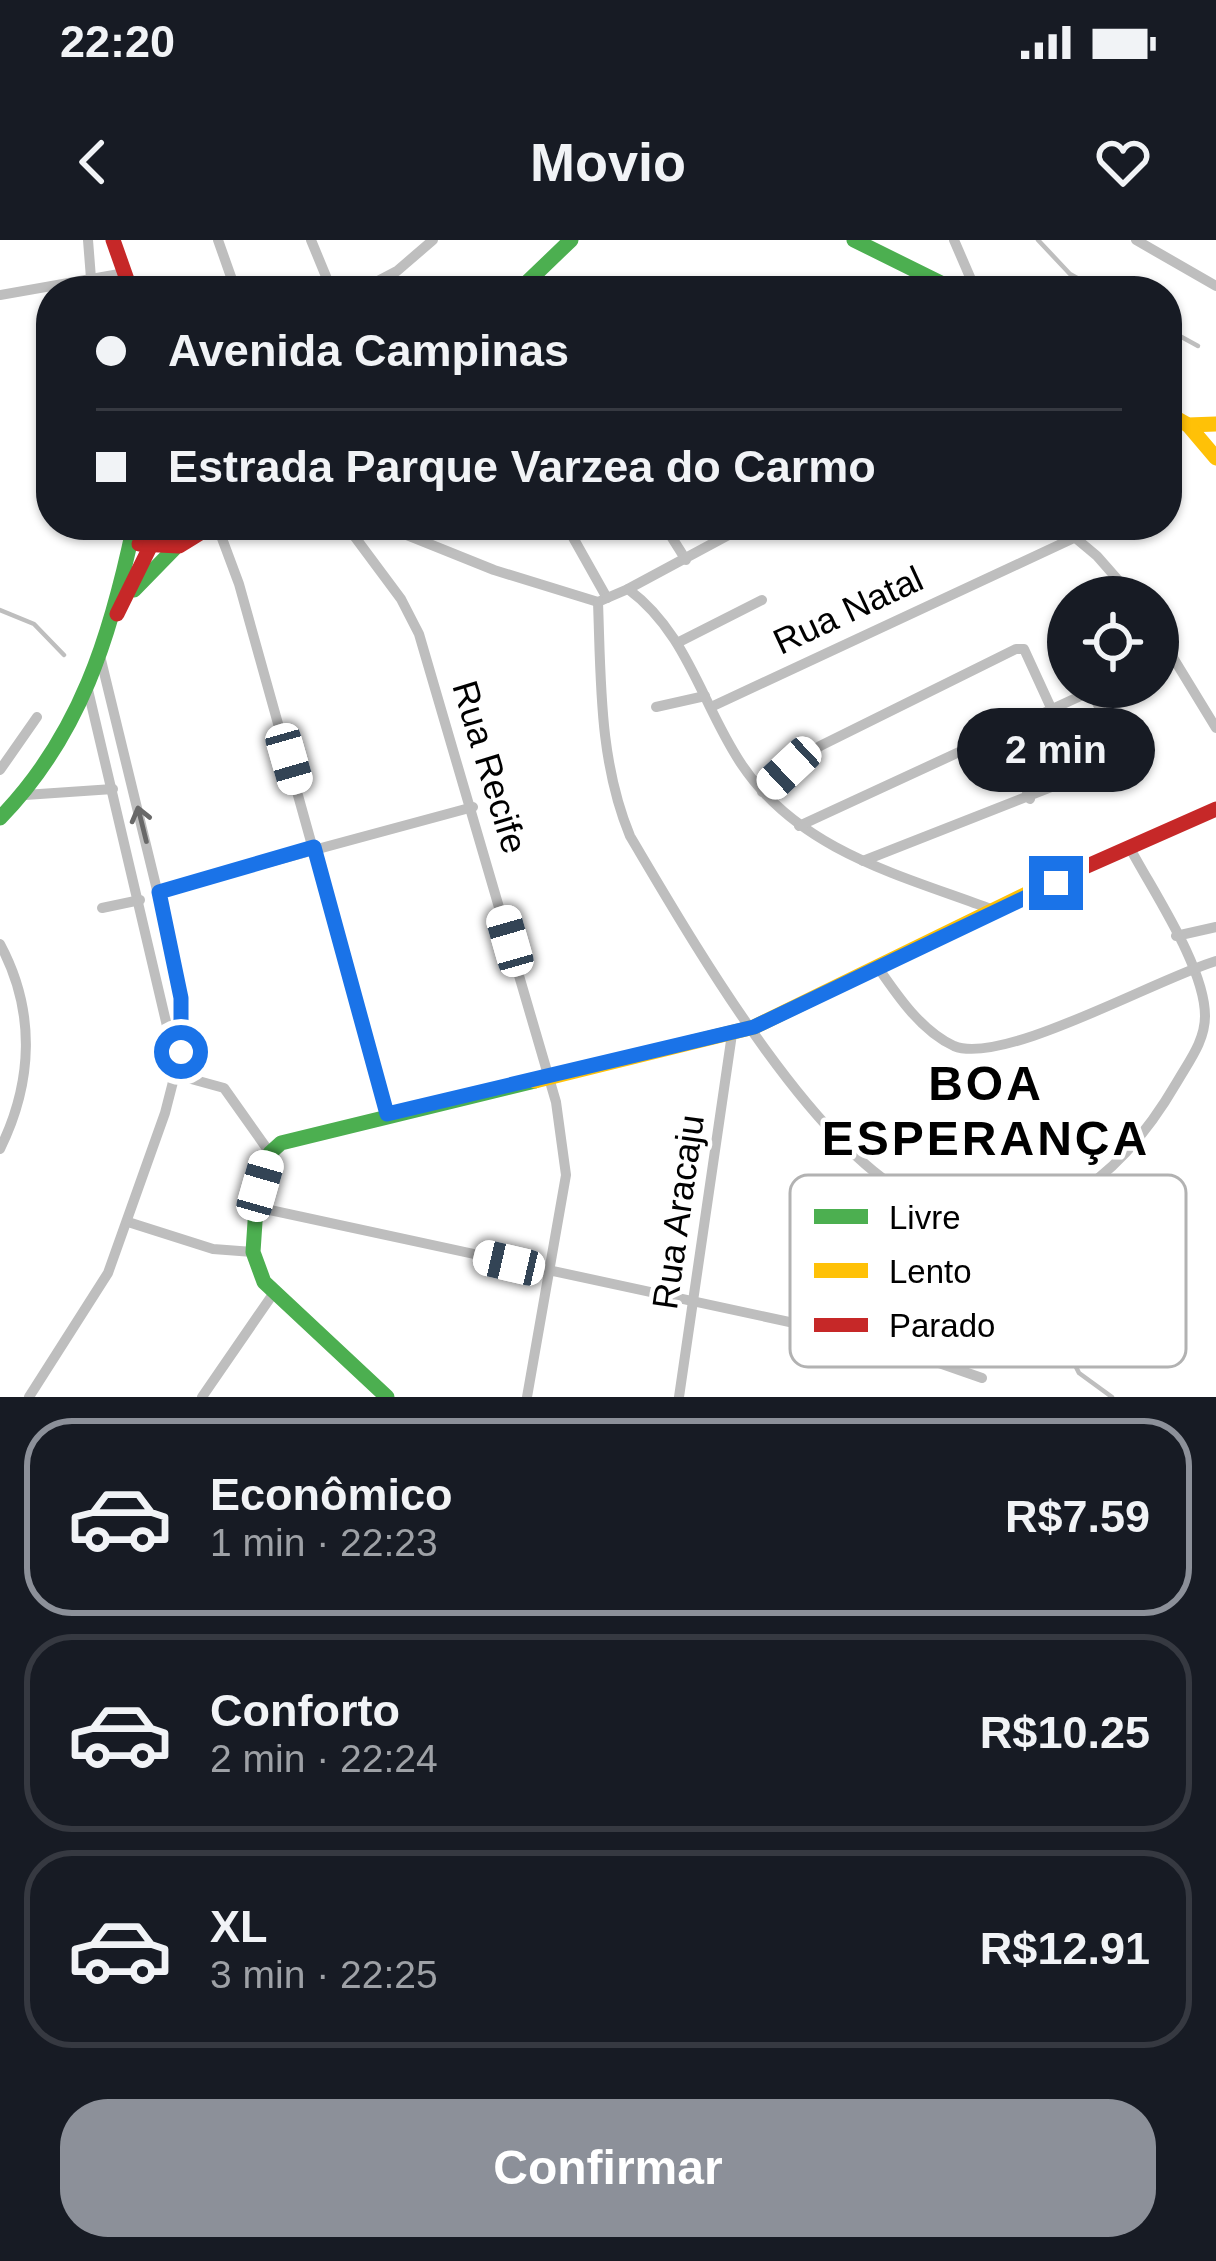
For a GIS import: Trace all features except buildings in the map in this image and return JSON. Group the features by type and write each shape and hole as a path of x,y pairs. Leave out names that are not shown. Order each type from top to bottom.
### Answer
{"street":[{"path":"88,240 90,276"},
{"path":"113,240 126,276"},
{"path":"218,240 231,276"},
{"path":"310,240 326,276"},
{"path":"388,276 432,240"},
{"path":"534,276 571,240"},
{"path":"854,240 927,276"},
{"path":"954,240 970,276"},
{"path":"1136,240 1216,286"},
{"path":"117,276 125,273"},
{"path":"0,295 36,291"},
{"path":"1182,421 1216,458"},
{"path":"1188,425 1216,424"},
{"path":"2,813 48,769 87,688 100,657 130,540"},
{"path":"140,540 150,548 174,549 199,540"},
{"path":"107,630 151,540"},
{"path":"221,540 239,584 387,1114"},
{"name":"Rua Recife","path":"357,540 410,614 472,807 548,1076 566,1175 527,1397"},
{"path":"419,540 494,570 603,600 721,540"},
{"path":"573,540 603,600 603,728 616,802 676,913 781,1072 852,1149 885,1175"},
{"path":"673,540 686,560"},
{"name":"Rua Natal","path":"656,707 708,702 1069,540"},
{"path":"1079,540 1113,576"},
{"path":"128,595 174,549"},
{"path":"628,590 679,642 762,793 799,826 862,862 992,909"},
{"path":"679,642 763,601"},
{"path":"762,793 820,746 1016,649 1024,649 1052,710"},
{"path":"29,1397 100,1292 146,1172 184,1039 184,1017 159,892 100,657"},
{"path":"1179,667 1216,728"},
{"path":"87,688 175,1060"},
{"path":"799,826 1056,708"},
{"path":"862,862 1125,758 1103,708"},
{"path":"0,770 38,717"},
{"path":"1004,733 1030,799"},
{"path":"25,795 112,789"},
{"path":"159,892 472,807"},
{"path":"387,1397 273,1294 253,1252 256,1207 270,1153 295,1137 754,1027 992,909 1216,809"},
{"path":"1101,1175 1158,1114 1202,1039 1205,1009 1192,968 1132,850"},
{"path":"102,908 140,900"},
{"path":"1176,936 1216,927"},
{"path":"0,944 26,1030 26,1071 17,1114 0,1149"},
{"path":"878,966 936,1036 981,1051 1011,1045 1216,961"},
{"name":"Rua Aracaju","path":"679,1397 697,1301 732,1034"},
{"path":"173,1074 224,1088 270,1153"},
{"path":"256,1207 790,1322"},
{"path":"128,1222 213,1249 253,1252"},
{"path":"202,1397 273,1294"},
{"path":"950,1367 982,1378"}],"lane":[{"path":"1076,1367 1112,1397"}],"waterway":[{"path":"1038,240 1074,276"},
{"path":"1182,337 1198,346"},
{"path":"0,610 34,624 64,655"}],"traffic: fast":[{"path":"534,276 571,240"},
{"path":"854,240 927,276"},
{"path":"0,818 51,753 88,682 115,606 130,540"},
{"path":"134,590 174,549"},
{"path":"387,1397 264,1282 253,1252 256,1207 270,1153 281,1143 535,1081"}],"traffic: slow":[{"path":"1182,422 1216,424"},
{"path":"1188,425 1216,458"},
{"path":"535,1081 754,1027 1051,882"}],"traffic: jam":[{"path":"113,240 126,276"},
{"path":"117,614 151,540"},
{"path":"139,544 179,546 189,540"},
{"path":"1051,882 1216,809"}],"district":[{"name":"BOA ESPERANÇA","path":"986,1110"}],"route":[{"path":"181,1052 184,1017 159,892 314,847 387,1114 754,1027 992,909 1056,883"}]}
